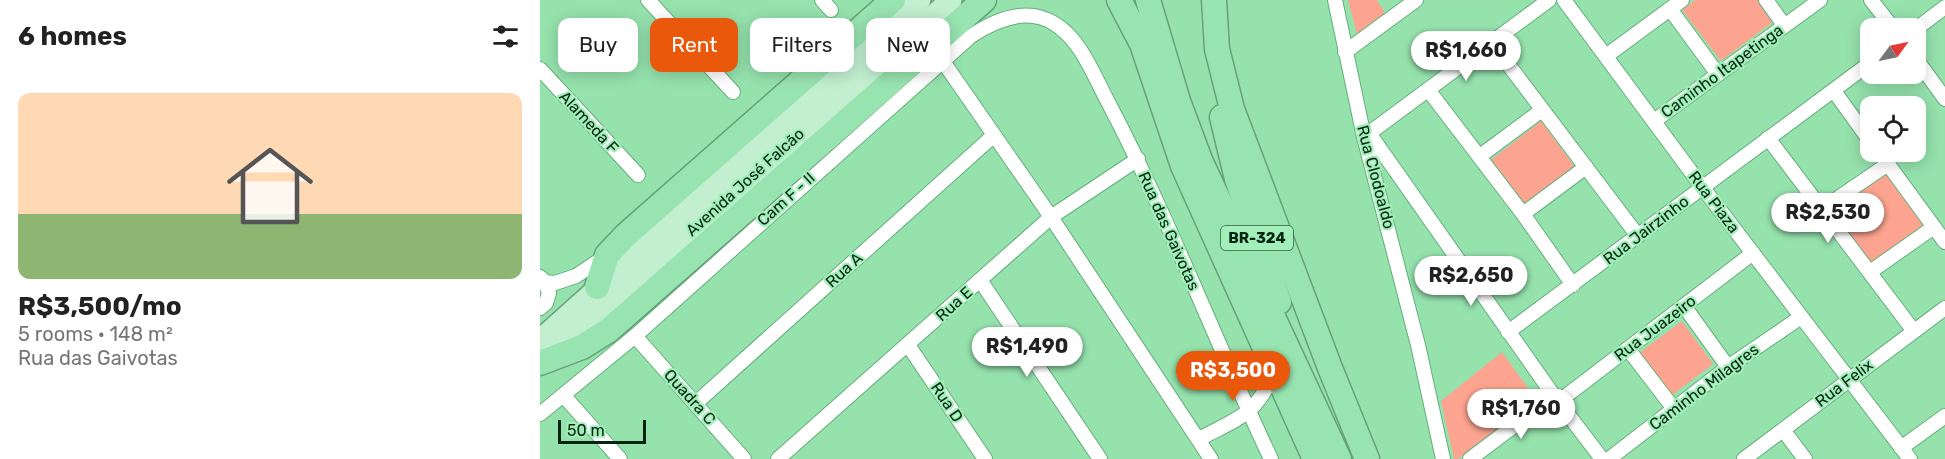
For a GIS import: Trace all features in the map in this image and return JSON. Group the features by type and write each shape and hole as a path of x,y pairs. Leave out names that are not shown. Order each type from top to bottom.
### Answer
{"highway":[{"path":"597,288 608,255 634,227 893,0"},
{"path":"540,363 582,347 609,330 984,0"},
{"name":"BR-324","path":"1119,0 1142,44 1183,166 1315,459"},
{"name":"BR-324","path":"1148,0 1178,101 1225,218 1339,459"},
{"name":"BR-324","path":"1214,0 1219,100 1237,179 1322,423"},
{"path":"1216,49 1232,110 1367,459"}],"main road":[{"name":"Avenida José Falcão","path":"540,340 920,0"},
{"name":"Avenida José Falcão","path":"540,363 951,0"}],"street":[{"path":"648,0 733,92"},
{"name":"Rua Clodoaldo","path":"1335,0 1345,52 1418,345 1443,459"},
{"path":"1345,52 1399,5 1416,0"},
{"path":"1549,0 1367,135 1556,399 1602,459"},
{"name":"Rua Piaza","path":"1564,0 1703,188 1905,453"},
{"path":"1606,56 1682,0"},
{"path":"1766,0 1784,25"},
{"name":"Caminho Itapetinga","path":"1654,121 1820,0"},
{"path":"1871,0 1885,18"},
{"path":"1926,21 1945,7"},
{"path":"1670,9 1717,73"},
{"name":"Cam F - II","path":"950,54 993,22 1006,17 1046,19"},
{"name":"Rua das Gaivotas","path":"1046,19 1068,34 1083,55 1138,159 1271,459"},
{"path":"1492,43 1638,236"},
{"name":"Alameda F","path":"540,69 638,176"},
{"name":"Rua Jairzinho","path":"1508,332 1860,71"},
{"name":"Cam F - II","path":"540,414 635,336 929,72"},
{"path":"950,72 1052,217 1211,459"},
{"path":"1926,73 1945,99"},
{"path":"1429,91 1480,156 1573,285"},
{"path":"1834,92 1860,127"},
{"path":"1480,156 1542,110"},
{"name":"Rua A","path":"696,403 993,136"},
{"path":"1768,138 1913,330"},
{"name":"Rua E","path":"778,459 1052,217 1138,159"},
{"path":"1822,209 1888,164 1945,242"},
{"path":"1523,214 1586,167"},
{"path":"1870,272 1934,227"},
{"name":"Rua Juazeiro","path":"1470,459 1628,349 1753,253"},
{"path":"543,279 555,283 576,276 608,255"},
{"path":"540,308 546,303 549,293 543,279"},
{"path":"980,280 1100,459"},
{"path":"1684,306 1728,367"},
{"name":"Rua Felix","path":"1744,459 1945,308"},
{"name":"Caminho Milagres","path":"1609,459 1728,367 1801,317"},
{"name":"Quadra C","path":"635,336 744,459"},
{"name":"Rua D","path":"908,345 985,459"},
{"path":"1628,349 1674,409"},
{"path":"1199,439 1249,412 1262,398 1275,370"},
{"path":"563,395 620,459"},
{"path":"1905,453 1945,416"},
{"path":"1783,430 1804,459"}],"shaded area":[{"path":"1348,0 1377,0 1387,16 1358,38"},
{"path":"1695,0 1759,0 1774,21 1721,61 1682,10"},
{"path":"1541,121 1575,167 1521,208 1487,163"},
{"path":"1886,173 1924,224 1871,264 1832,214"},
{"path":"1682,321 1713,364 1671,396 1639,353"},
{"path":"1502,352 1536,399 1458,459 1454,459 1441,401"}]}
